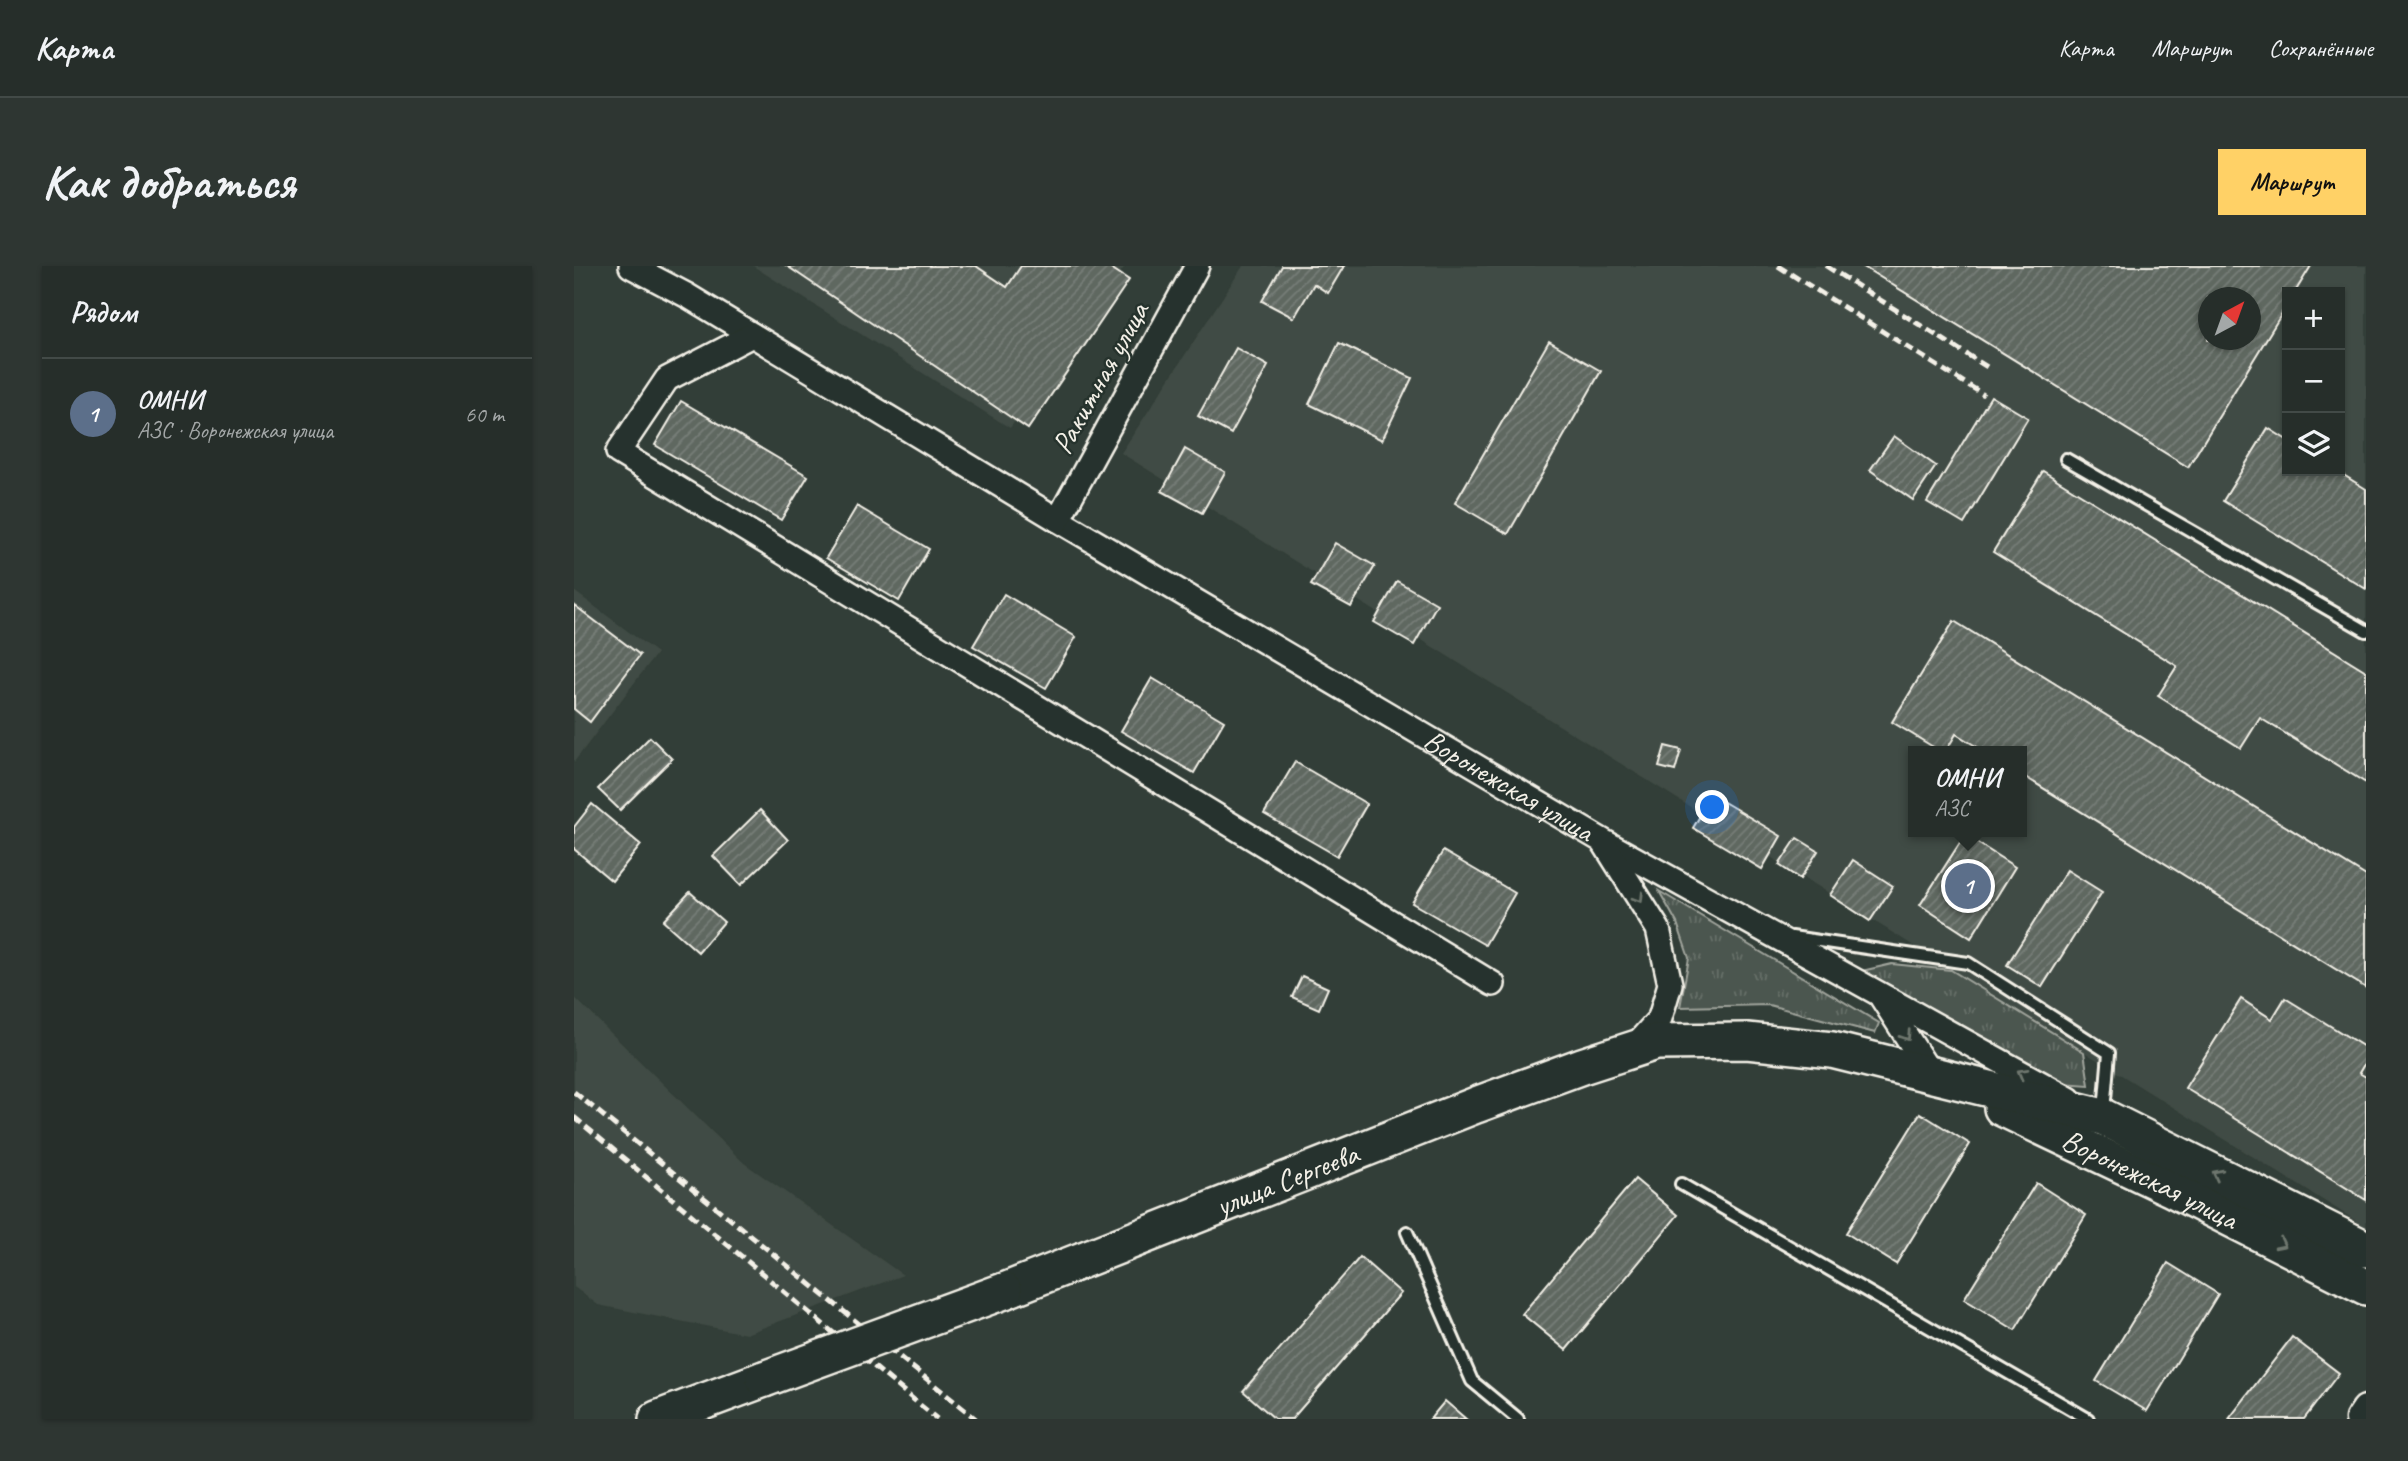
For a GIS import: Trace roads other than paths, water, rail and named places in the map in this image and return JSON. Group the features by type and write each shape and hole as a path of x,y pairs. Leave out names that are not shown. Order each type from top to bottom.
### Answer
{"main road":[{"name":"улица Сергеева","path":"657,1419 1004,1291 1476,1105 1656,1042 1747,1041 1832,1049 1933,1076"},
{"name":"Воронежская улица","path":"1933,1076 2103,1117 2366,1249"},
{"name":"Воронежская улица","path":"1933,1076 2170,1188 2366,1287"}],"street":[{"name":"Воронежская улица","path":"631,266 688,296 1058,520 1602,841 1880,995 1933,1076"},
{"name":"Ракитная улица","path":"1058,520 1197,266"},
{"path":"752,335 667,379 618,452 1493,984"},
{"path":"1602,841 1658,929 1670,984 1660,1018 1633,1049"},
{"path":"1880,995 2103,1117"},
{"path":"2360,1419 2366,1410"}],"lane":[{"path":"2066,458 2366,631"},
{"path":"1773,935 1968,963 2109,1053 2103,1117"},
{"path":"1681,1184 2088,1419"},
{"path":"1407,1232 1472,1381 1518,1419"}],"railway":[{"path":"1778,266 1984,395"},
{"path":"1826,266 1987,367"},
{"path":"574,1092 976,1419"},
{"path":"574,1117 937,1419"}],"place":[{"name":"ОМНИ","path":"1968,886"}]}
